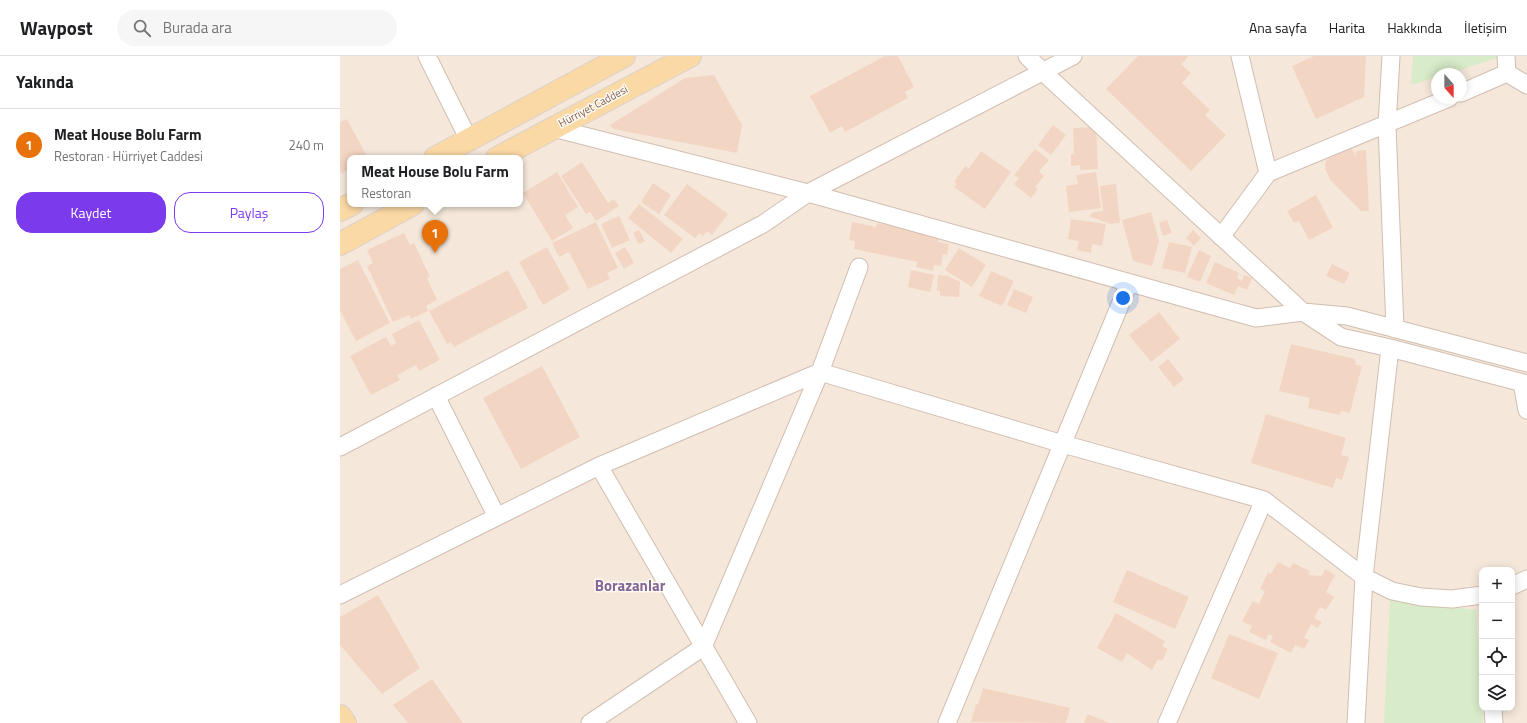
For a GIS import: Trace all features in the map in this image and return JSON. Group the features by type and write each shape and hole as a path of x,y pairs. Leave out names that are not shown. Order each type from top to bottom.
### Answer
{"main road":[{"path":"441,155 469,140 599,62 624,56"},
{"name":"Hürriyet Caddesi","path":"503,155 690,56"},
{"path":"340,244 408,207"},
{"path":"340,716 345,723"}],"street":[{"path":"427,56 469,140"},
{"path":"1027,56 1303,312 1341,337 1390,348 1525,384 1527,410"},
{"path":"340,447 763,224 808,193 1073,56"},
{"path":"1240,56 1268,173"},
{"path":"1391,56 1387,125 1395,329"},
{"path":"1506,56 1507,73"},
{"path":"1507,73 1527,85"},
{"path":"1467,90 1507,73"},
{"path":"1221,237 1268,173 1435,104"},
{"path":"553,128 808,193 1129,284 1256,318 1303,312 1347,316 1527,363"},
{"path":"590,723 703,647 820,372 859,267"},
{"path":"947,723 1129,284"},
{"path":"1356,723 1364,577 1390,348"},
{"path":"340,595 599,466 820,372 1063,444 1264,500 1364,577 1392,591 1421,597 1452,599 1479,595"},
{"path":"436,396 497,517"},
{"path":"599,466 748,723"},
{"path":"1168,723 1264,500"},
{"path":"1515,585 1527,579"},
{"path":"1493,711 1494,723"}],"shaded area":[{"path":"340,56 1527,56 1527,723 340,723"}],"green space":[{"path":"1413,56 1496,56 1497,58 1466,68 1431,68 1431,79 1411,85"},
{"path":"1390,599 1476,610 1479,658 1479,711 1482,711 1483,723 1384,723"}],"building":[{"path":"885,56 898,56 914,87 905,92 908,98 845,132 842,126 830,133 810,96"},
{"path":"1138,56 1187,56 1188,57 1181,64 1191,73 1182,83 1210,110 1205,115 1226,135 1191,171 1106,89"},
{"path":"1314,56 1366,56 1364,97 1316,119 1292,66"},
{"path":"714,75 742,125 737,153 613,129 610,125 685,78"},
{"path":"347,119 366,155 347,155 347,170 340,174 340,122"},
{"path":"1053,125 1066,135 1051,155 1038,145"},
{"path":"1096,127 1098,169 1080,170 1080,165 1071,166 1071,154 1074,154 1073,128"},
{"path":"1351,147 1356,157 1356,151 1366,150 1369,211 1361,211 1330,180 1325,168 1326,160"},
{"path":"1035,149 1049,160 1039,171 1044,176 1035,187 1038,189 1031,198 1014,184 1019,178 1014,175"},
{"path":"981,151 1011,172 985,209 954,187 957,184 954,182 965,166 969,168"},
{"path":"582,162 608,203 614,199 619,206 596,221 590,212 586,214 561,176"},
{"path":"557,172 578,207 565,215 573,228 552,241 523,193"},
{"path":"1096,172 1101,208 1069,212 1066,186 1078,184 1076,175"},
{"path":"653,183 671,195 659,214 641,202"},
{"path":"687,184 728,214 712,235 707,231 703,236 699,233 695,238 664,215"},
{"path":"1116,184 1120,223 1110,224 1089,216 1093,212 1103,211 1100,186"},
{"path":"1316,195 1333,228 1309,240 1299,221 1294,223 1287,211"},
{"path":"639,204 683,239 671,253 628,218"},
{"path":"1151,212 1159,241 1152,266 1133,261 1122,220"},
{"path":"619,216 630,240 612,248 601,224"},
{"path":"1071,219 1106,224 1102,246 1092,244 1091,253 1077,250 1079,241 1068,239"},
{"path":"1167,220 1172,233 1163,236 1159,223"},
{"path":"596,222 618,268 607,273 610,279 588,289 569,252 559,257 552,243"},
{"path":"852,222 876,227 877,223 940,235 938,242 949,244 947,255 943,254 941,266 934,265 933,271 916,267 917,262 854,249 855,241 849,240"},
{"path":"639,230 645,241 639,244 633,233"},
{"path":"1193,230 1201,238 1194,246 1186,238"},
{"path":"404,233 410,245 414,243 430,277 427,278 437,300 426,306 428,311 411,319 409,315 393,322 367,266 373,263 367,250"},
{"path":"1169,242 1192,247 1185,273 1162,268"},
{"path":"547,247 570,289 543,305 519,262"},
{"path":"625,247 634,263 624,269 615,253"},
{"path":"959,248 986,265 972,287 945,270"},
{"path":"1199,250 1211,256 1200,282 1187,277"},
{"path":"358,260 390,323 356,341 340,310 340,269"},
{"path":"1215,262 1239,273 1237,278 1242,281 1244,275 1252,278 1247,290 1238,286 1234,295 1206,283"},
{"path":"1332,264 1350,273 1344,284 1326,276"},
{"path":"508,270 528,308 454,347 451,342 447,344 429,311"},
{"path":"911,270 934,275 930,292 908,287"},
{"path":"991,271 1014,281 1002,306 979,296"},
{"path":"938,275 948,276 960,282 959,297 940,296 940,291 937,291"},
{"path":"1014,289 1033,297 1026,313 1007,305"},
{"path":"1159,312 1180,339 1151,362 1129,335"},
{"path":"419,320 440,360 419,371 416,365 397,375 400,380 371,395 350,356 386,337 391,346 396,343 392,334"},
{"path":"1291,344 1355,359 1356,365 1362,366 1350,413 1341,411 1340,415 1308,408 1310,398 1279,391"},
{"path":"1168,359 1184,379 1174,387 1158,367"},
{"path":"542,366 580,437 521,469 483,398"},
{"path":"1266,414 1346,438 1341,455 1349,457 1342,480 1336,478 1333,488 1251,463"},
{"path":"1278,562 1290,568 1293,563 1310,571 1308,575 1322,576 1325,569 1335,575 1326,592 1334,597 1326,610 1320,607 1314,618 1322,622 1318,628 1311,624 1304,638 1309,640 1304,649 1295,645 1291,653 1270,642 1273,636 1269,634 1266,640 1249,632 1252,626 1242,621 1253,601 1259,604 1265,591 1260,589 1268,572 1271,574"},
{"path":"1127,570 1189,597 1175,629 1113,602"},
{"path":"378,595 420,668 382,694 340,645 340,617"},
{"path":"1116,613 1165,641 1162,646 1168,649 1162,661 1158,659 1152,670 1127,653 1122,662 1097,648"},
{"path":"1229,634 1278,653 1259,699 1211,678"},
{"path":"432,679 463,723 408,723 393,705"},
{"path":"983,688 1070,708 1066,723 971,722 976,704 978,705"},
{"path":"1088,714 1109,723 1084,723"}],"place":[{"name":"Meat House Bolu Farm","path":"435,253"}],"district":[{"name":"Borazanlar","path":"630,585"}]}
